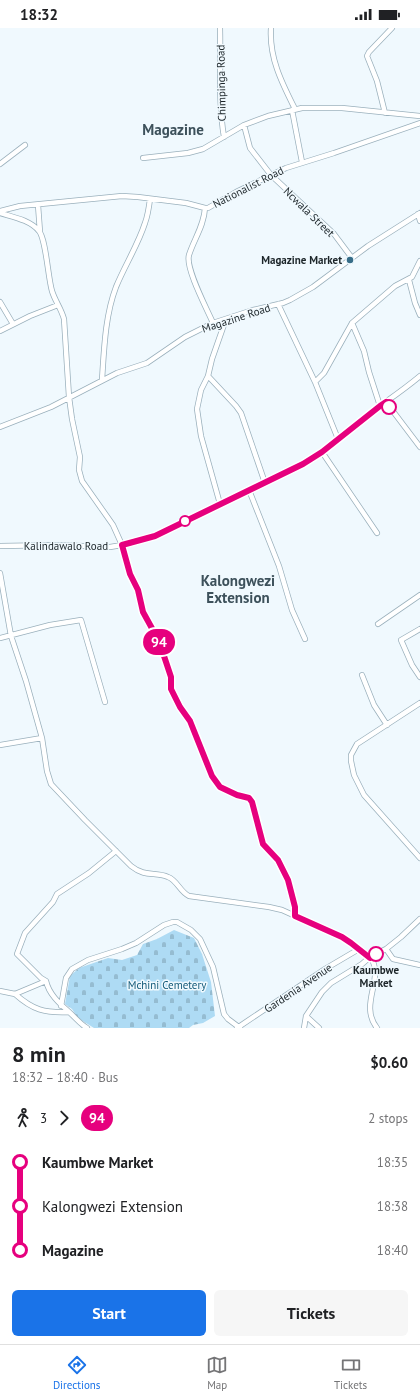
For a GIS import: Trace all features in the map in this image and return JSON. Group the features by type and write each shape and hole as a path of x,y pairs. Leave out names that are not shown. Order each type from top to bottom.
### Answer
{"street":[{"name":"Chimpinga Road","path":"220,28 221,121 224,137"},
{"path":"270,28 271,47 277,72 294,109 302,162"},
{"path":"385,113 378,81 367,56 392,28"},
{"path":"143,158 203,149 244,125 268,116 294,109 342,108 420,116"},
{"name":"Nationalist Road","path":"0,212 20,206 122,196 186,203 205,208 212,206 236,192 271,175 302,162 334,154 420,123"},
{"name":"Ncwala Street","path":"244,125 250,148 271,175 334,234 352,258"},
{"path":"0,164 25,145"},
{"path":"102,380 103,357 111,306 116,287 136,246 145,222 150,199"},
{"path":"38,205 40,232 45,252 47,270 52,291 62,310 64,319 69,397 80,457 79,470 82,481 113,525 122,545 130,574 138,590 143,612 154,632 164,656 171,677 171,689 180,707 190,721 214,779 220,787 237,795 249,798 252,802 263,844 278,860 288,880 295,907 295,916"},
{"path":"205,208 204,222 188,261 193,277 213,323"},
{"path":"0,212 32,225 40,232"},
{"path":"419,214 420,221"},
{"name":"Magazine Road","path":"0,427 51,407 117,373 147,363 185,337 213,323 290,300 313,287 368,246 419,214"},
{"path":"315,382 324,373 352,323 390,289 401,282 409,280 420,261"},
{"path":"409,280 420,315"},
{"path":"0,302 13,324"},
{"path":"0,331 58,304"},
{"path":"278,304 315,382 338,439"},
{"path":"220,504 201,436 197,409 200,395 208,376 212,359 226,319"},
{"path":"352,323 364,351 380,406"},
{"path":"208,376 241,413 265,483"},
{"name":"Kalindawalo Road","path":"0,546 56,545 110,547 155,536 303,464 322,452 380,406 408,387 420,376"},
{"path":"386,402 420,447"},
{"path":"322,452 377,533"},
{"path":"249,490 279,566 292,610 305,639"},
{"path":"0,573 11,636 26,681 42,738 47,771 51,784 85,820 137,870 145,874 167,876 182,892 189,896 282,910 342,937 359,949 370,958 374,967 375,978 370,1003 372,1022 376,1028"},
{"path":"378,624 420,595"},
{"path":"0,638 50,625 81,620 106,702"},
{"path":"420,629 401,640 412,665 420,677"},
{"path":"362,676 374,705 387,725"},
{"path":"420,703 357,744 351,755 352,768 364,795 420,858"},
{"path":"0,746 42,738"},
{"path":"84,1027 61,1006 48,988 46,981 41,978 17,954 25,933 53,902 59,892 89,873 116,851"},
{"path":"304,1028 306,1016 322,992 331,983 386,949 420,919"},
{"path":"61,1006 66,978 72,969 88,960 136,943 164,925 177,922 191,930 200,939 213,968 224,1014 228,1020 238,1028"},
{"name":"Gardenia Avenue","path":"238,1028 359,949"},
{"path":"386,949 393,959 420,965"},
{"path":"15,994 46,981"},
{"path":"0,991 15,994 27,1004 40,1010 49,1012 69,1012"},
{"path":"306,1016 319,1028"}],"green space":[{"name":"Mchini Cemetery","path":"174,930 194,938 202,954 211,982 215,1016 203,1023 193,1025 189,1028 94,1028 78,1018 72,1009 65,1004 70,976 79,968 108,958 122,960 137,955 143,944 157,939"}],"bus line":[{"name":"94","path":"376,954 370,958 342,937 295,916 295,907 288,880 278,860 263,844 251,799 237,795 220,787 214,779 190,721 180,707 171,689 171,677 164,656 154,632 143,612 138,590 130,574 122,545 155,536 170,530 303,464 322,452 386,402 389,407"}],"place":[{"name":"Magazine Market","path":"350,260"},
{"name":"Kaumbwe Market","path":"376,954"}],"district":[{"name":"Magazine","path":"173,129"},
{"name":"Kalongwezi Extension","path":"238,588"}]}
